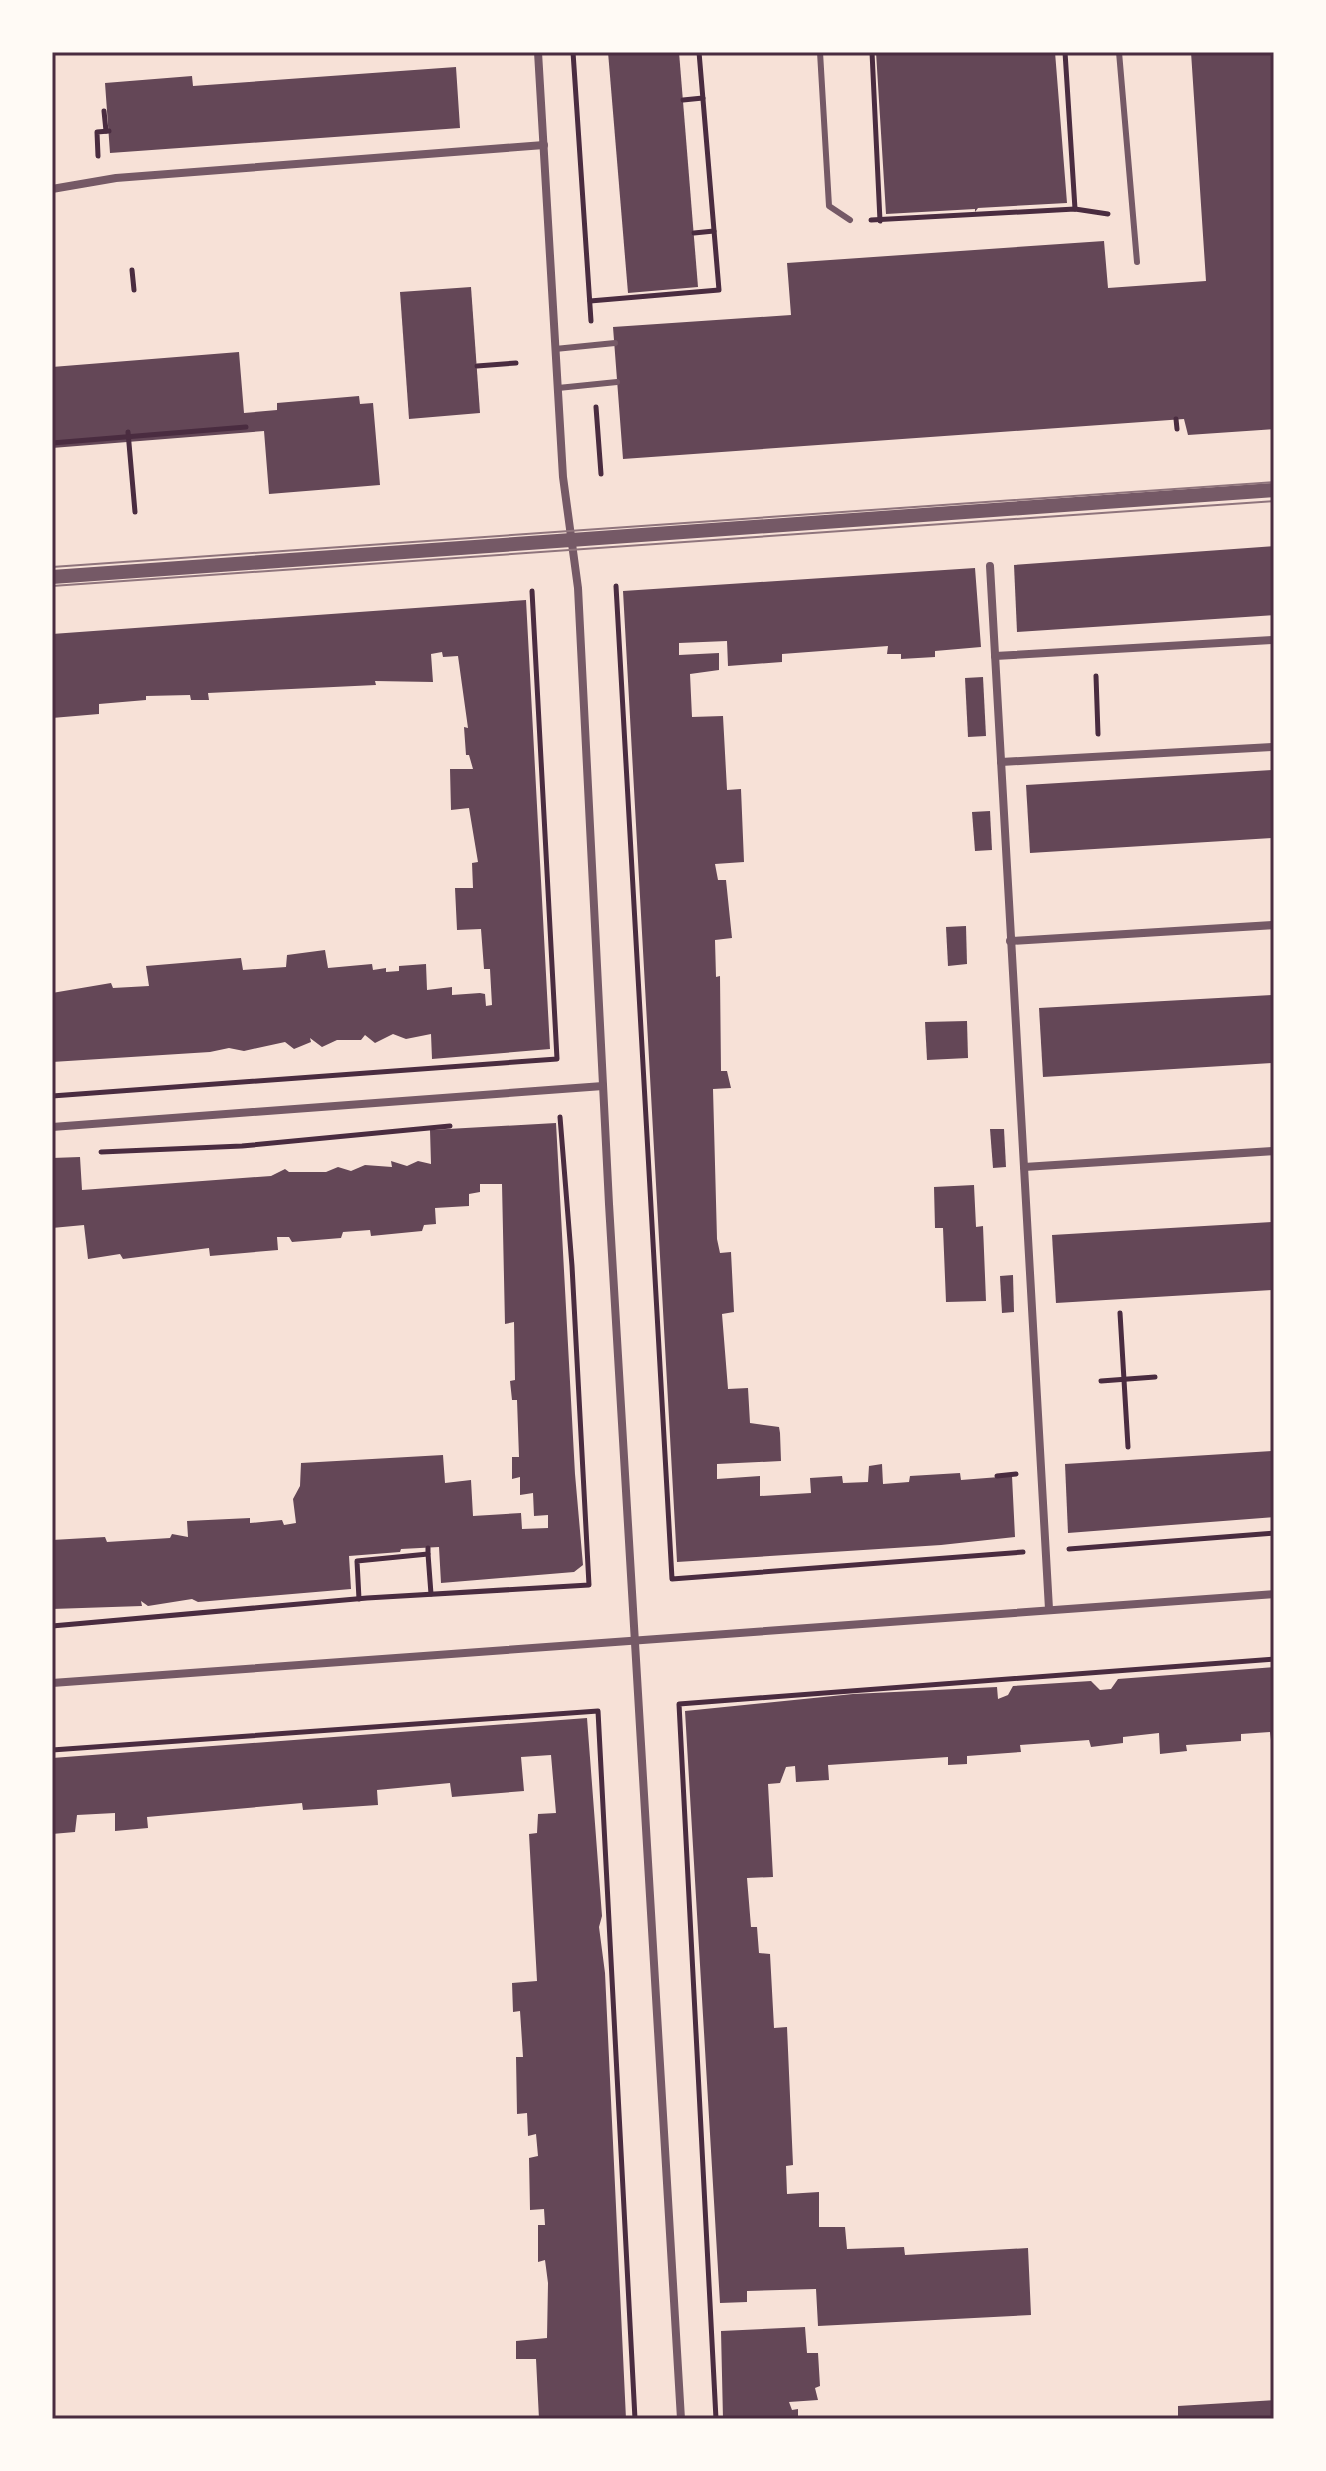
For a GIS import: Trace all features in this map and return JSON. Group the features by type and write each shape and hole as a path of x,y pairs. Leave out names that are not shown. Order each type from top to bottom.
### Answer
{"street":[{"path":"538,52 569,540 578,588 603,1086 681,2419"},
{"path":"52,189 100,180 544,145"},
{"path":"52,577 1274,490"},
{"path":"990,566 1049,1609"},
{"path":"995,656 1274,640"},
{"path":"1001,762 1274,747"},
{"path":"1010,941 1274,925"},
{"path":"52,1127 603,1086"},
{"path":"1024,1167 1274,1151"},
{"path":"52,1683 635,1638 1274,1594"}],"lane":[{"path":"820,52 829,206 850,220"},
{"path":"1119,52 1137,262"},
{"path":"555,349 615,343"},
{"path":"558,388 617,382"}],"path":[{"path":"573,52 592,346"},
{"path":"590,301 719,290 699,52"},
{"path":"872,52 880,221 1075,209 1133,218"},
{"path":"1065,52 1075,209"},
{"path":"683,100 703,98"},
{"path":"100,180 97,132 107,131 104,111"},
{"path":"694,233 714,231"},
{"path":"132,270 134,290"},
{"path":"477,366 516,363"},
{"path":"594,384 601,474"},
{"path":"1176,419 1177,429"},
{"path":"52,443 128,434 246,427"},
{"path":"128,434 135,512"},
{"path":"616,586 672,1579 1015,1552"},
{"path":"52,1096 557,1059 532,591"},
{"path":"1096,651 1098,741"},
{"path":"52,1626 359,1599 589,1585 562,1117 548,1118"},
{"path":"100,1152 242,1146 459,1125"},
{"path":"1120,1313 1128,1447"},
{"path":"1101,1381 1155,1377"},
{"path":"1075,1548 1274,1533"},
{"path":"359,1599 357,1561 428,1551 431,1594"},
{"path":"716,2419 679,1704 1274,1659"},
{"path":"52,1750 598,1711 635,2419"}],"building":[{"path":"608,52 679,52 698,287 628,293"},
{"path":"876,52 1055,52 1067,203 978,208 975,212 975,209 886,214"},
{"path":"1191,52 1274,52 1274,429 1188,435 1184,419 623,459 613,327 791,315 787,263 1104,241 1108,288 1206,281"},
{"path":"456,67 460,128 110,153 105,83 192,76 193,86"},
{"path":"471,287 480,413 409,419 400,292"},
{"path":"239,352 244,413 277,410 277,403 359,396 360,404 373,403 380,485 269,494 264,431 52,448 52,367"},
{"path":"1274,546 1274,615 1017,632 1014,565"},
{"path":"975,568 981,647 935,651 935,657 901,659 901,654 887,654 888,646 782,654 782,662 728,666 727,641 679,643 679,655 719,653 719,670 690,674 692,717 723,716 727,790 741,789 744,862 715,864 718,880 726,880 732,938 715,940 716,977 720,976 721,1071 727,1071 731,1088 713,1089 717,1239 720,1253 731,1252 734,1312 722,1314 728,1389 748,1388 750,1423 779,1427 780,1433 781,1461 717,1464 717,1479 760,1476 760,1496 811,1493 810,1478 842,1476 843,1483 868,1482 869,1466 882,1464 883,1484 909,1482 910,1476 960,1473 961,1480 1012,1476 1015,1537 941,1545 677,1562 623,591"},
{"path":"526,600 550,1049 432,1059 431,1034 406,1039 393,1034 375,1043 365,1035 361,1040 337,1040 322,1047 310,1038 311,1042 294,1049 285,1042 244,1051 229,1048 210,1052 52,1062 52,993 111,983 113,988 149,986 146,966 241,958 243,970 286,967 287,955 325,950 328,968 372,964 373,970 386,968 386,972 399,971 399,966 426,964 427,990 452,987 452,995 485,994 486,1006 492,1005 490,969 484,969 481,929 457,930 455,888 473,888 472,863 478,862 469,808 451,810 450,769 473,769 469,755 466,755 464,727 468,728 458,656 443,657 442,652 431,654 433,682 375,681 376,685 208,693 209,700 191,700 190,695 146,696 146,700 99,704 99,714 52,718 52,634"},
{"path":"983,677 986,736 968,737 965,678"},
{"path":"1274,770 1274,838 1030,853 1026,785"},
{"path":"990,811 992,850 975,851 972,812"},
{"path":"966,926 967,964 948,966 946,927"},
{"path":"1274,995 1274,1063 1043,1077 1039,1008"},
{"path":"967,1021 968,1058 927,1060 925,1022"},
{"path":"556,1123 575,1474 583,1565 574,1572 441,1583 439,1547 401,1549 400,1552 349,1556 351,1589 198,1602 192,1599 148,1606 141,1601 142,1606 52,1609 52,1540 105,1537 107,1542 170,1538 172,1534 188,1537 187,1521 250,1518 250,1523 282,1520 284,1525 296,1523 293,1499 300,1486 301,1463 443,1455 445,1483 471,1480 473,1516 521,1513 522,1529 548,1528 548,1515 534,1516 533,1493 520,1495 520,1477 512,1479 512,1457 519,1457 517,1400 512,1400 510,1381 515,1380 514,1322 505,1324 502,1184 480,1184 480,1192 469,1194 469,1206 435,1208 436,1224 424,1225 422,1231 371,1236 370,1230 343,1232 341,1238 292,1242 289,1237 277,1237 278,1250 210,1256 209,1248 123,1259 120,1254 88,1259 84,1225 52,1228 52,1158 80,1157 82,1190 271,1176 285,1169 289,1172 326,1172 338,1167 351,1171 365,1165 392,1167 391,1161 407,1166 418,1161 431,1164 430,1130"},
{"path":"990,1129 1004,1129 1006,1167 993,1168"},
{"path":"974,1185 976,1227 983,1226 986,1301 946,1302 943,1228 935,1228 934,1187"},
{"path":"1274,1222 1274,1290 1056,1303 1052,1235"},
{"path":"1013,1275 1014,1312 1002,1313 1000,1276"},
{"path":"1274,1451 1274,1517 1068,1533 1065,1464"},
{"path":"1274,1667 1274,1740 1271,1740 1270,1732 1241,1734 1241,1741 1186,1745 1187,1751 1160,1754 1159,1733 1123,1737 1123,1743 1091,1747 1089,1740 1020,1745 1021,1752 967,1756 967,1764 948,1765 948,1757 828,1765 829,1780 796,1782 795,1766 786,1767 780,1783 768,1784 773,1877 747,1878 751,1927 757,1927 759,1953 770,1954 774,2028 787,2027 793,2165 786,2166 787,2194 819,2192 819,2227 845,2227 847,2249 904,2247 905,2255 1028,2248 1031,2315 818,2326 816,2289 747,2291 747,2302 720,2303 685,1711 853,1694 997,1687 998,1699 1008,1695 1013,1686 1091,1681 1100,1690 1111,1689 1118,1679"},
{"path":"587,1718 602,1916 599,1927 605,1973 626,2419 539,2419 536,2359 516,2359 516,2341 547,2338 548,2283 545,2260 538,2262 538,2225 545,2225 544,2209 530,2210 529,2158 538,2156 536,2134 528,2136 527,2113 517,2114 516,2057 523,2057 520,2011 513,2012 512,1983 537,1981 529,1834 537,1833 538,1814 556,1813 551,1755 521,1757 524,1791 452,1797 450,1783 377,1790 378,1805 303,1810 302,1803 147,1817 148,1828 115,1831 115,1813 77,1815 75,1832 52,1834 52,1758"},
{"path":"805,2327 807,2353 818,2353 820,2386 815,2388 818,2400 789,2402 792,2410 798,2409 798,2419 723,2419 721,2331"},
{"path":"1274,2400 1274,2419 1178,2419 1178,2406"}],"tram line":[{"path":"52,567 1274,482"},
{"path":"52,586 1274,501"}]}
